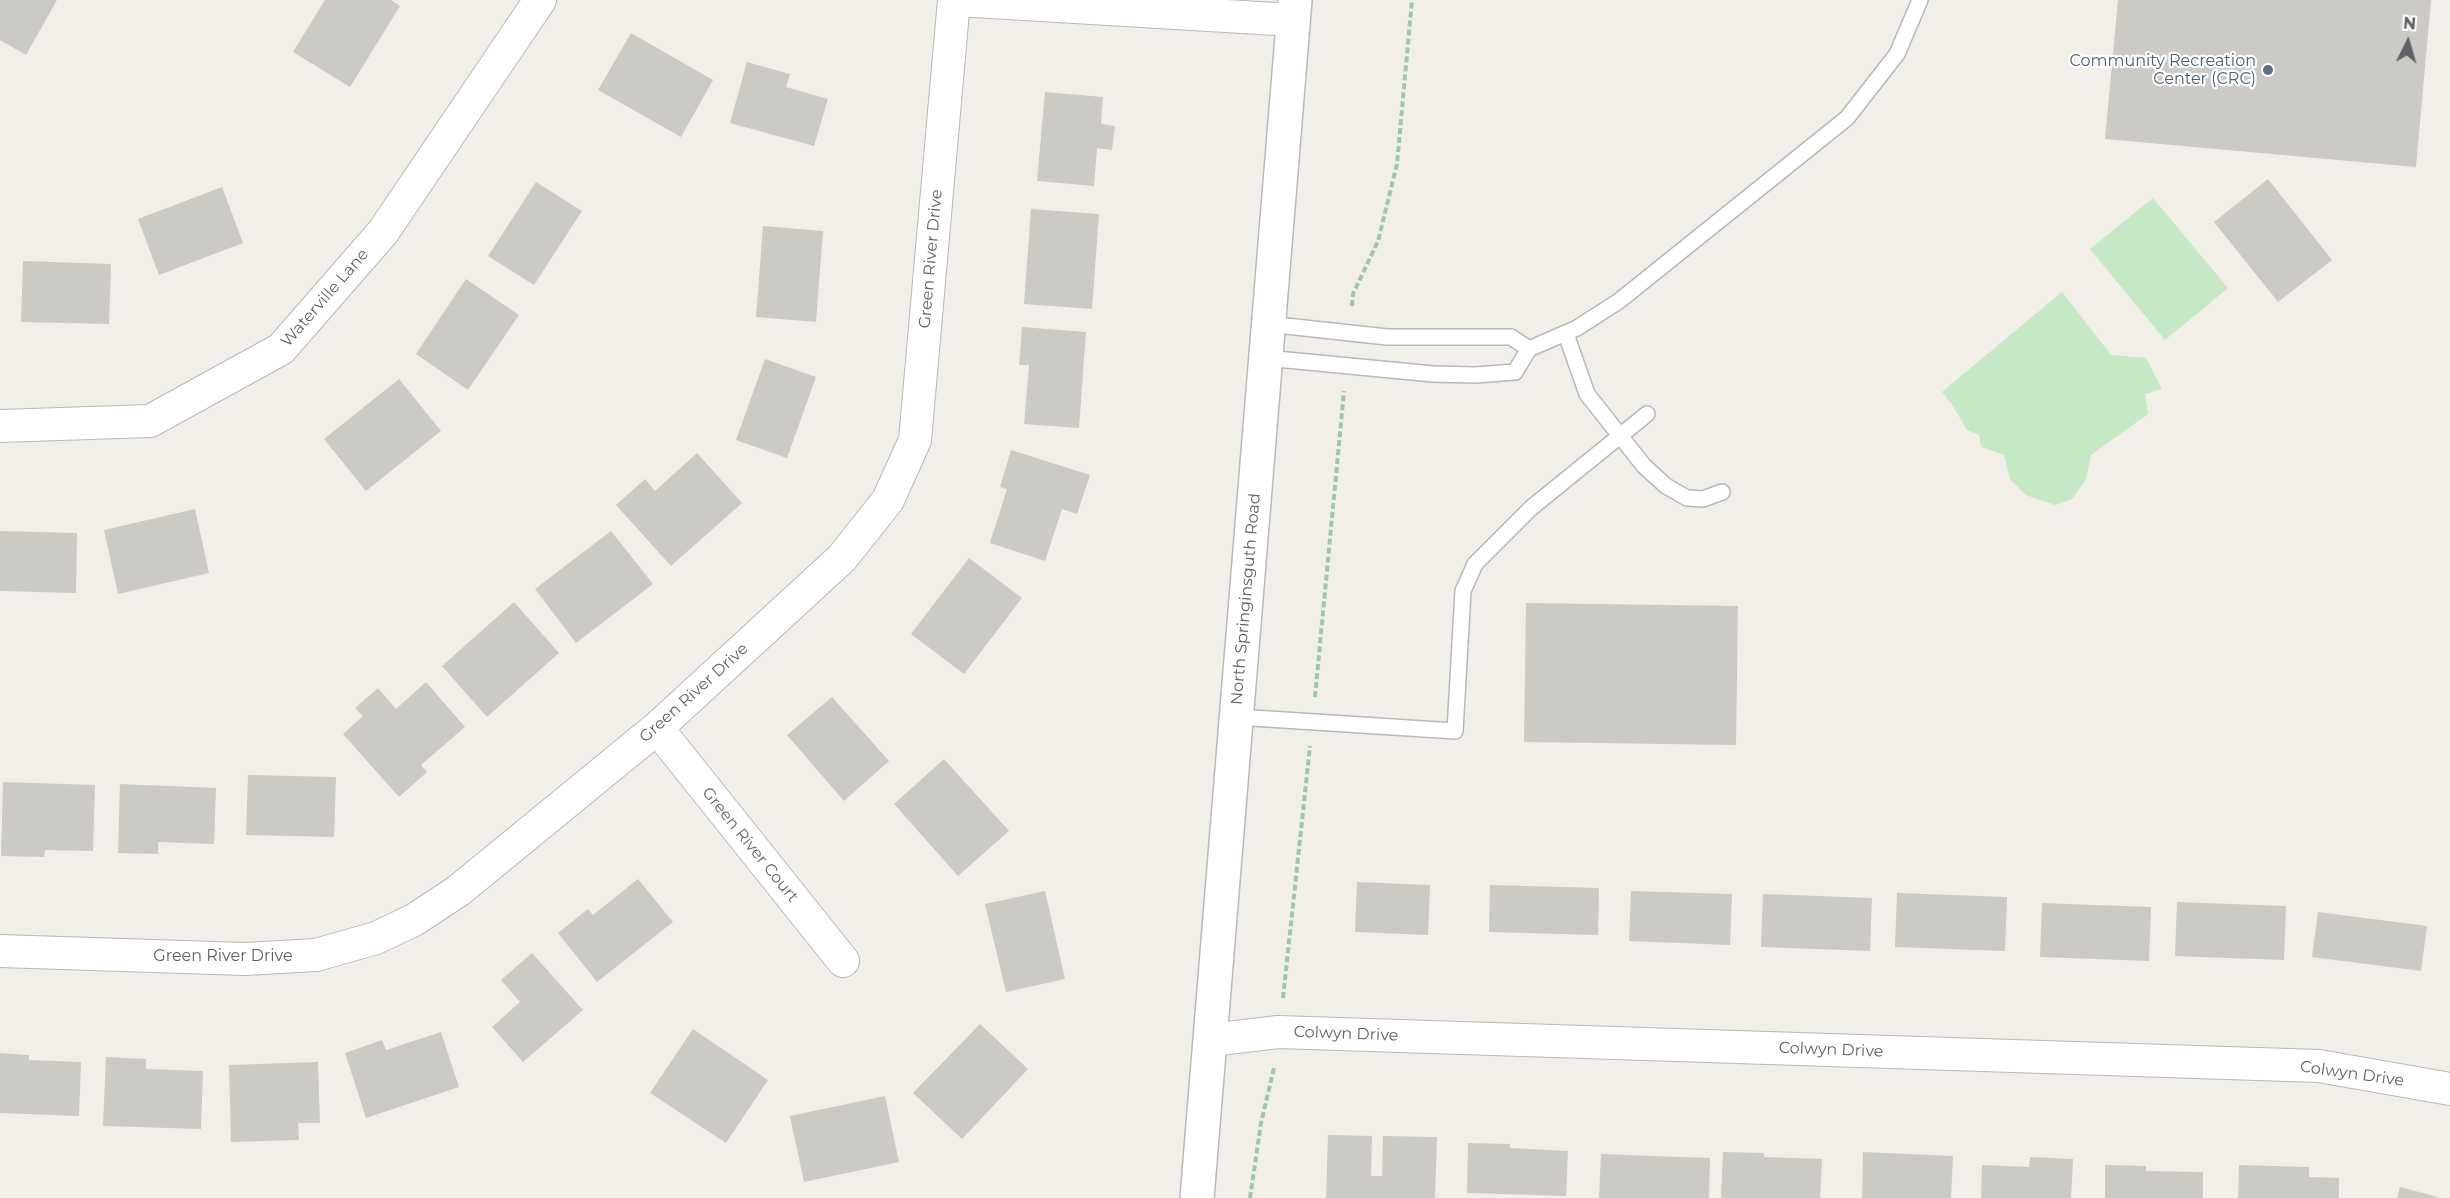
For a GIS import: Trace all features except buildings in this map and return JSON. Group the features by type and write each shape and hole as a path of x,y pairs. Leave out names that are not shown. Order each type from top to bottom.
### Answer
{"street":[{"name":"Waterville Lane","path":"0,426 150,421 281,349 383,232 540,0"},
{"path":"956,0 1294,10"},
{"name":"Green River Drive","path":"0,951 245,959 316,955 375,938 414,920 458,891 657,728 842,558 888,500 915,440 956,0"},
{"name":"North Springinsguth Road","path":"1197,1198 1294,10"},
{"name":"Green River Court","path":"657,728 843,961"},
{"name":"Colwyn Drive","path":"1211,1040 1278,1032 2319,1066 2450,1089"}],"lane":[{"path":"1266,358 1433,374 1475,375 1515,372 1529,349 1566,334 1619,301 1847,118 1897,54 1920,0"},
{"path":"1269,324 1387,338 1511,337 1529,349"},
{"path":"1566,334 1587,394 1644,466 1658,479 1687,498 1703,499 1722,492"},
{"path":"1237,717 1455,731 1464,591 1475,564 1531,508 1618,435 1647,414"}],"path":[{"path":"1350,334 1353,294 1378,241 1397,164 1412,0"},
{"path":"1250,1198 1261,1123 1273,1081 1287,968 1347,365"}],"green space":[{"path":"2153,198 2228,288 2165,340 2090,249"},
{"path":"2062,292 2111,355 2146,358 2162,389 2145,394 2148,414 2091,455 2086,479 2072,499 2055,505 2026,495 2010,479 2004,455 1981,447 1979,435 1967,430 1942,392"}],"place":[{"name":"Community Recreation Center (CRC)","path":"2268,70"}]}
